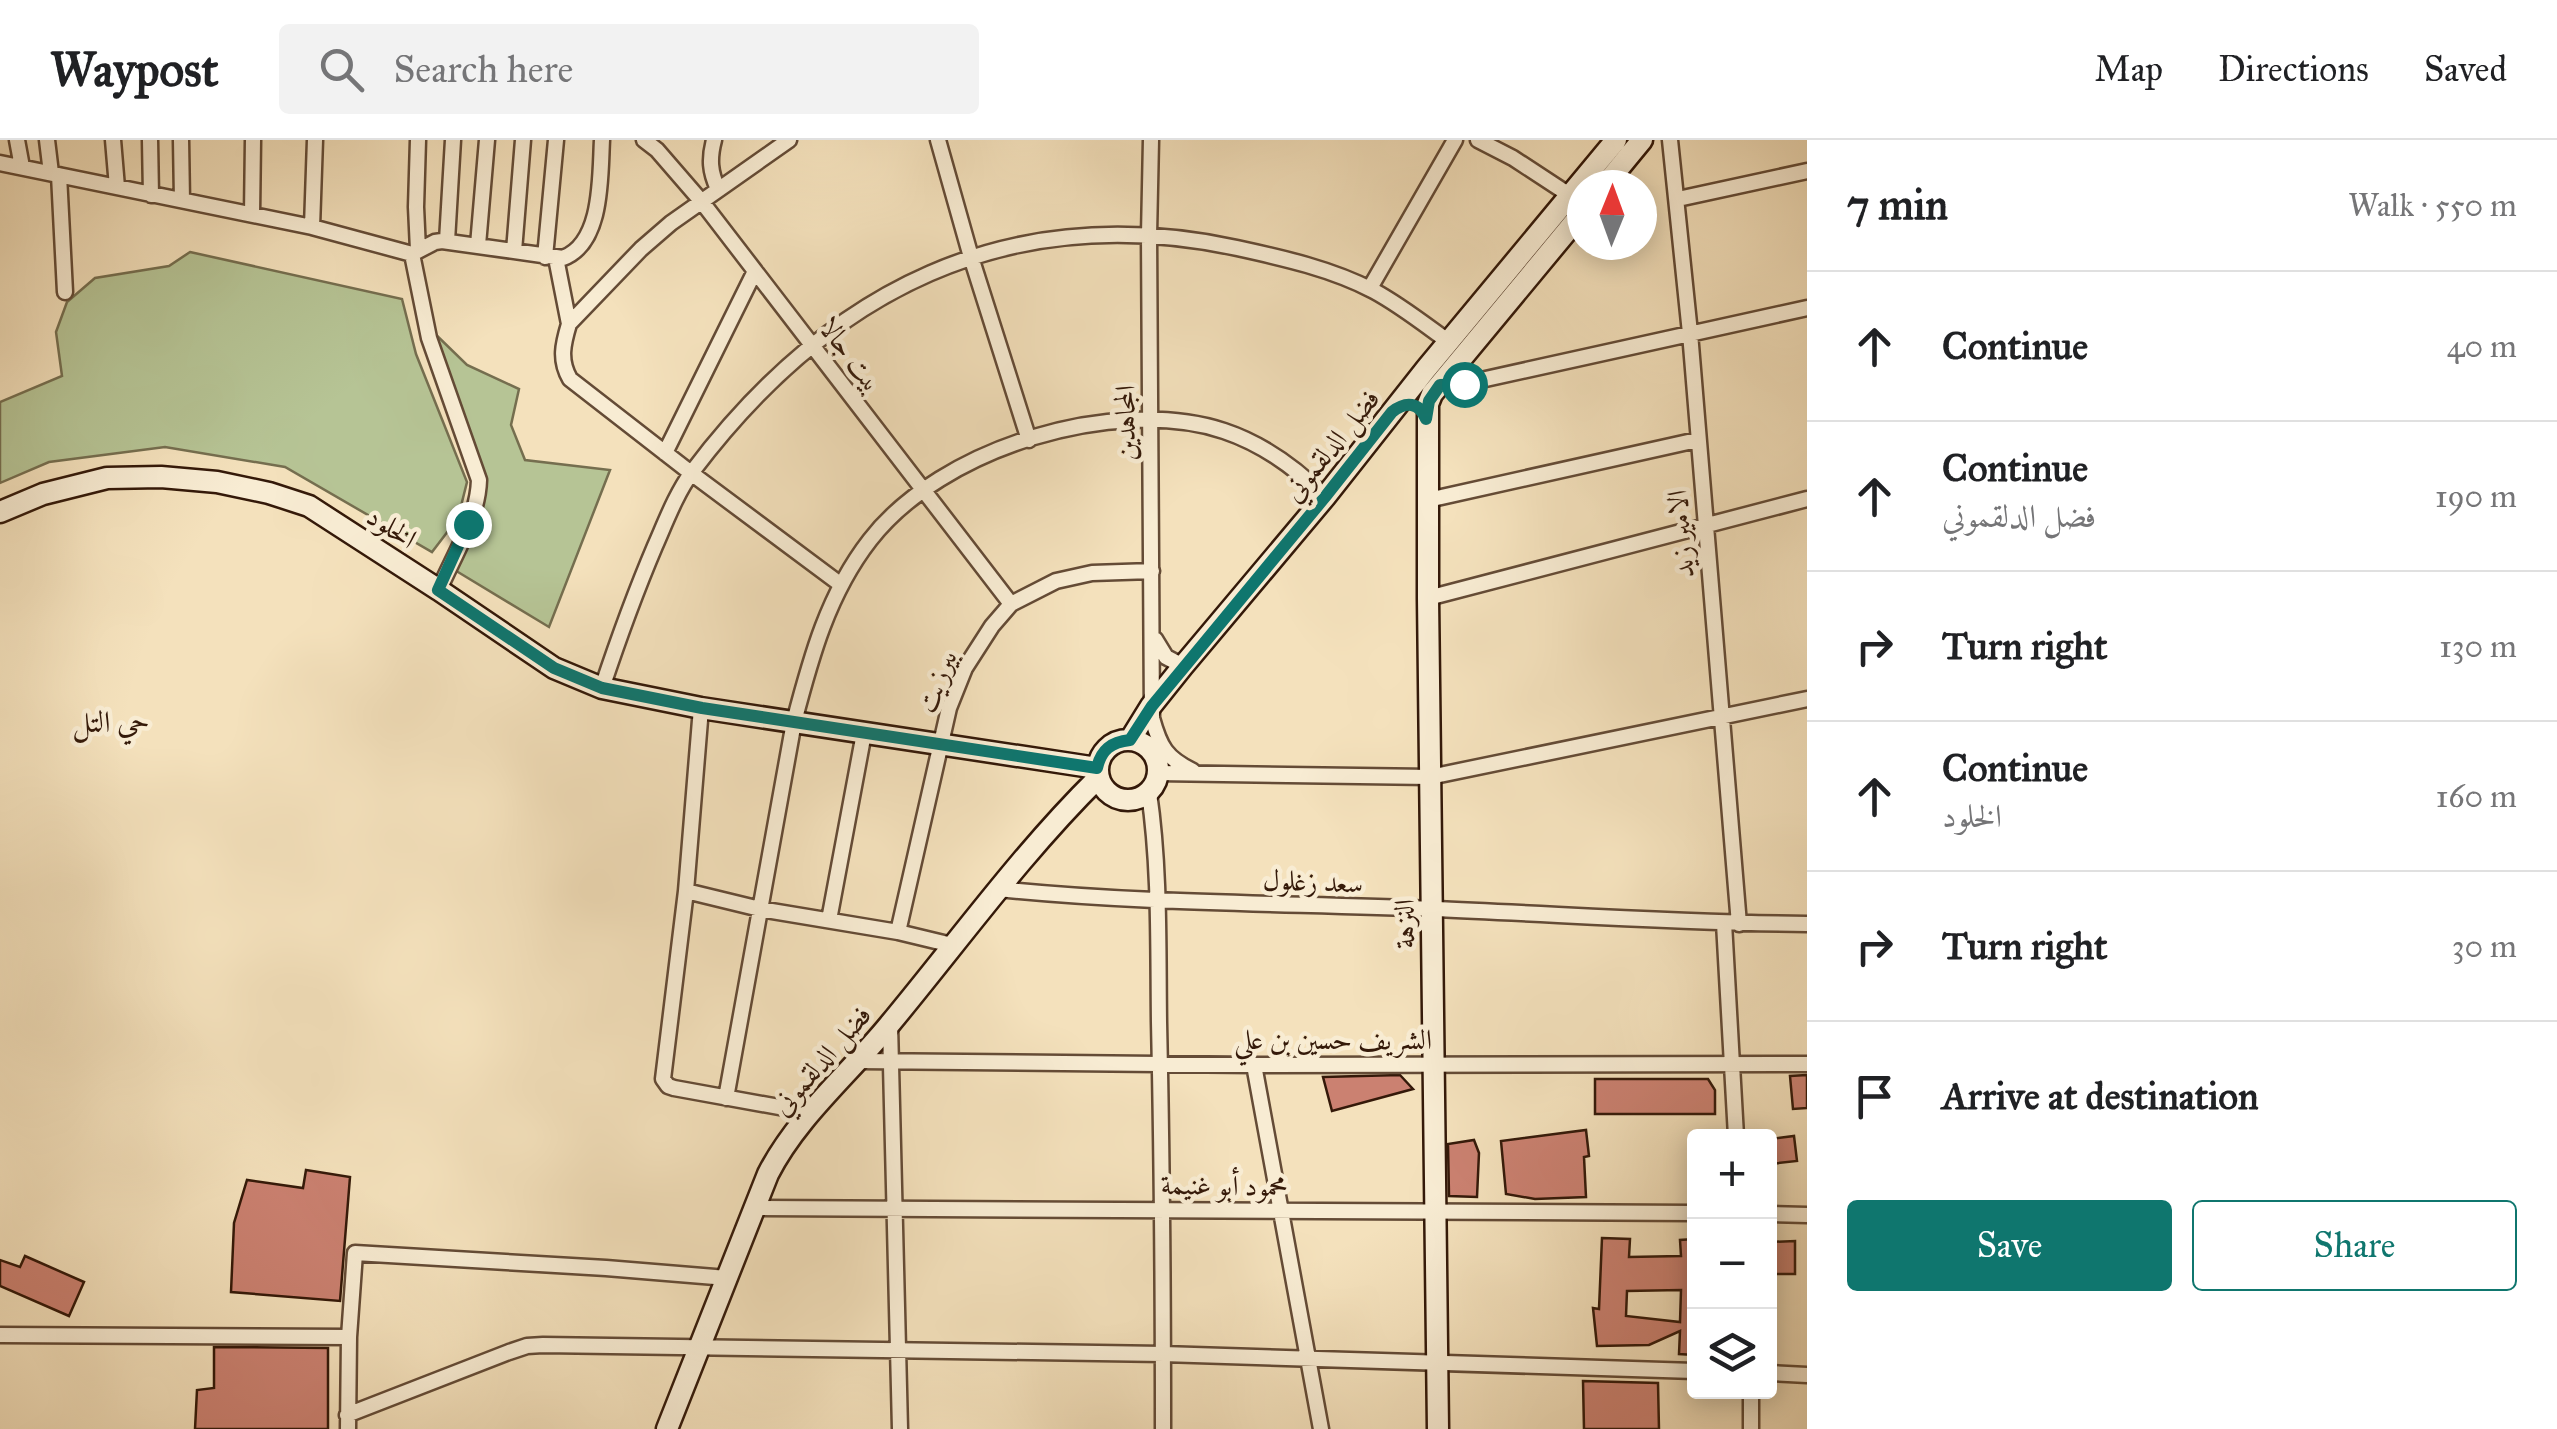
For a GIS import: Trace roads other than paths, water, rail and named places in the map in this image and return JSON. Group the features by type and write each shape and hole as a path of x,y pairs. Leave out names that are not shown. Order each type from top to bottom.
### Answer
{"main road":[{"name":"فضل الدلقموني","path":"1597,170 1616,140"},
{"path":"1617,170 1642,140"},
{"name":"فضل الدلقموني","path":"1130,740 1183,666 1448,342 1567,214"},
{"path":"1426,419 1429,401 1440,385 1567,216"},
{"path":"1392,412 1412,404 1422,410 1426,419"},
{"name":"النزهة","path":"1426,419 1438,1429"},
{"name":"الخلود","path":"0,512 43,494 108,478 161,476 269,493 309,506 554,668 602,688 1098,773"},
{"path":"1130,740 1140,742 1154,754 1154,783 1130,801 1120,800 1102,788 1098,773 1104,750 1130,740"},
{"name":"فضل الدلقموني","path":"667,1429 754,1208 782,1149 1098,773"}],"street":[{"path":"18,140 22,167"},
{"path":"47,140 55,174 65,292"},
{"path":"113,140 117,187"},
{"path":"150,140 151,195"},
{"path":"181,140 182,200"},
{"path":"252,214 253,140"},
{"path":"312,227 315,140"},
{"path":"418,140 415,252 429,338 479,480 471,519 438,590"},
{"path":"447,241 454,140"},
{"path":"478,245 488,140"},
{"path":"514,252 523,140"},
{"path":"556,140 551,257 569,324 562,356 570,379 840,584"},
{"path":"0,163 415,252 447,241 551,257 572,254 582,246 589,232 599,194 602,140"},
{"name":"بيت جالا","path":"644,140 702,202 1011,604"},
{"path":"714,140 710,166 718,189"},
{"path":"569,324 640,249 789,140"},
{"path":"938,140 1029,440"},
{"name":"المجاهدين","path":"1151,140 1152,718 1163,749 1176,762 1199,773"},
{"path":"1370,288 1455,140"},
{"path":"1478,140 1513,158 1567,197"},
{"name":"الامير زيد","path":"1670,140 1722,718 1736,1129"},
{"path":"1678,199 1807,171"},
{"path":"602,688 640,580 668,515 692,474 750,404 812,344 894,290 929,273 971,257 1042,239 1149,235 1206,241 1260,253 1370,288 1448,342"},
{"path":"665,453 754,271"},
{"path":"1440,385 1464,384 1807,308"},
{"path":"726,1098 794,722 816,642 840,584 877,532 923,490 974,461 1078,425 1150,420 1199,425 1246,440 1289,464 1325,497"},
{"path":"1428,500 1697,440"},
{"path":"1428,598 1807,499"},
{"name":"بيرزيت","path":"898,932 949,708 965,668 992,626 1011,604 1072,576 1152,571"},
{"path":"1153,634 1166,657 1183,666"},
{"path":"1163,1429 1163,1209 1154,783 1199,773 1430,776 1807,699"},
{"path":"702,708 686,891 663,1080 674,1088 812,1113"},
{"path":"828,920 864,734"},
{"name":"سعد زغلول","path":"998,890 1157,901 1807,924"},
{"path":"686,891 760,909 952,944"},
{"path":"890,1025 900,1429"},
{"name":"الشريف حسين بن علي","path":"858,1061 1807,1064"},
{"path":"1254,1065 1321,1429"},
{"name":"محمود أبو غنيمة","path":"754,1208 1687,1213"},
{"path":"1777,1214 1807,1215"},
{"path":"727,1278 354,1253 348,1422 527,1346 1163,1354 1687,1371"},
{"path":"0,1334 349,1337"},
{"path":"1777,1374 1807,1374"},
{"path":"1751,1399 1751,1429"}],"district":[{"name":"حي التل","path":"111,722"}]}
